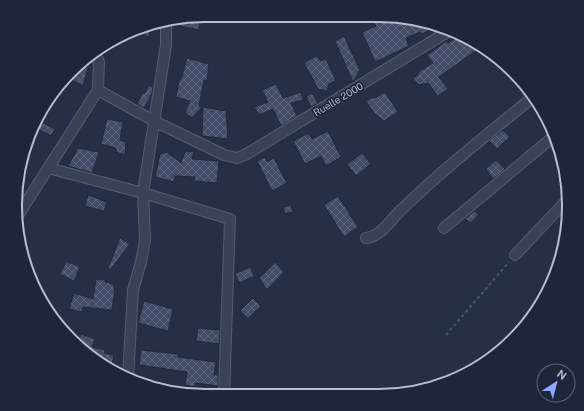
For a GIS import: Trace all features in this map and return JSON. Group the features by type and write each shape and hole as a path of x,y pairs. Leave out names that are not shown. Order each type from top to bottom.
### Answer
{"street":[{"path":"128,372 133,290 141,262 145,240 143,193 166,45 166,27"},
{"name":"Ruelle 2000","path":"154,121 224,155 237,158 444,34"},
{"path":"22,209 98,90 99,62 97,58"},
{"path":"98,90 154,121"},
{"path":"366,238 379,234 406,205 529,101"},
{"path":"444,228 550,140"},
{"path":"48,168 143,193 230,219 224,389"},
{"path":"515,255 562,205"}],"path":[{"path":"446,335 515,255"}],"building":[{"path":"200,22 199,30 176,25"},
{"path":"374,22 391,22 430,29 422,34 420,32 406,38 409,46 375,62 362,32 376,26"},
{"path":"150,31 148,38 144,33"},
{"path":"344,36 360,70 353,82 335,41"},
{"path":"455,39 476,51 439,77 448,89 438,96 428,83 418,85 413,78 418,75 418,72 433,63 427,55 447,41 448,43"},
{"path":"316,56 321,61 326,59 336,81 329,84 327,91 318,89 304,63"},
{"path":"187,58 209,64 207,81 204,80 199,106 202,107 192,118 185,113 190,101 176,97 179,80 181,80"},
{"path":"87,66 88,67 83,86 72,80"},
{"path":"276,84 283,98 301,92 303,100 291,103 297,116 281,126 273,109 259,115 254,107 268,102 262,90"},
{"path":"149,85 153,88 152,93 144,108 137,104 143,92 145,93"},
{"path":"385,92 398,112 384,121 374,113 366,101"},
{"path":"312,93 318,103 311,107 306,96"},
{"path":"203,107 226,111 228,139 202,136"},
{"path":"107,119 123,122 120,140 126,142 125,155 116,152 116,148 101,144"},
{"path":"42,122 55,129 51,136 39,129"},
{"path":"503,130 510,137 497,149 489,141"},
{"path":"328,131 341,157 326,166 321,156 305,164 293,141 309,133 312,139"},
{"path":"78,148 99,152 92,173 68,166"},
{"path":"185,151 194,152 192,159 219,161 217,183 194,181 195,177 175,176 174,182 155,177 160,154 167,152 181,163"},
{"path":"362,153 371,164 356,176 347,164"},
{"path":"265,157 267,162 274,158 287,183 272,191 257,161"},
{"path":"496,160 505,169 493,179 486,169"},
{"path":"88,195 107,202 104,211 85,206"},
{"path":"338,196 358,227 344,237 324,205"},
{"path":"291,205 293,212 285,214 283,207"},
{"path":"474,211 479,214 471,223 465,219"},
{"path":"120,238 130,244 110,270 108,268"},
{"path":"66,261 80,267 74,281 60,274"},
{"path":"275,262 284,272 267,290 259,278"},
{"path":"250,267 254,276 240,283 235,274"},
{"path":"96,279 105,280 105,282 114,284 115,289 112,310 83,307 82,312 69,309 74,293 93,299"},
{"path":"253,298 261,306 248,319 240,311"},
{"path":"144,301 173,309 168,331 138,323"},
{"path":"198,328 220,330 219,344 196,341"},
{"path":"81,334 95,339 92,347 105,350 104,353 114,355 112,363 94,351 80,338"},
{"path":"141,350 179,354 178,357 216,362 214,375 218,375 218,386 195,383 195,387 185,385 187,372 139,365"}]}
